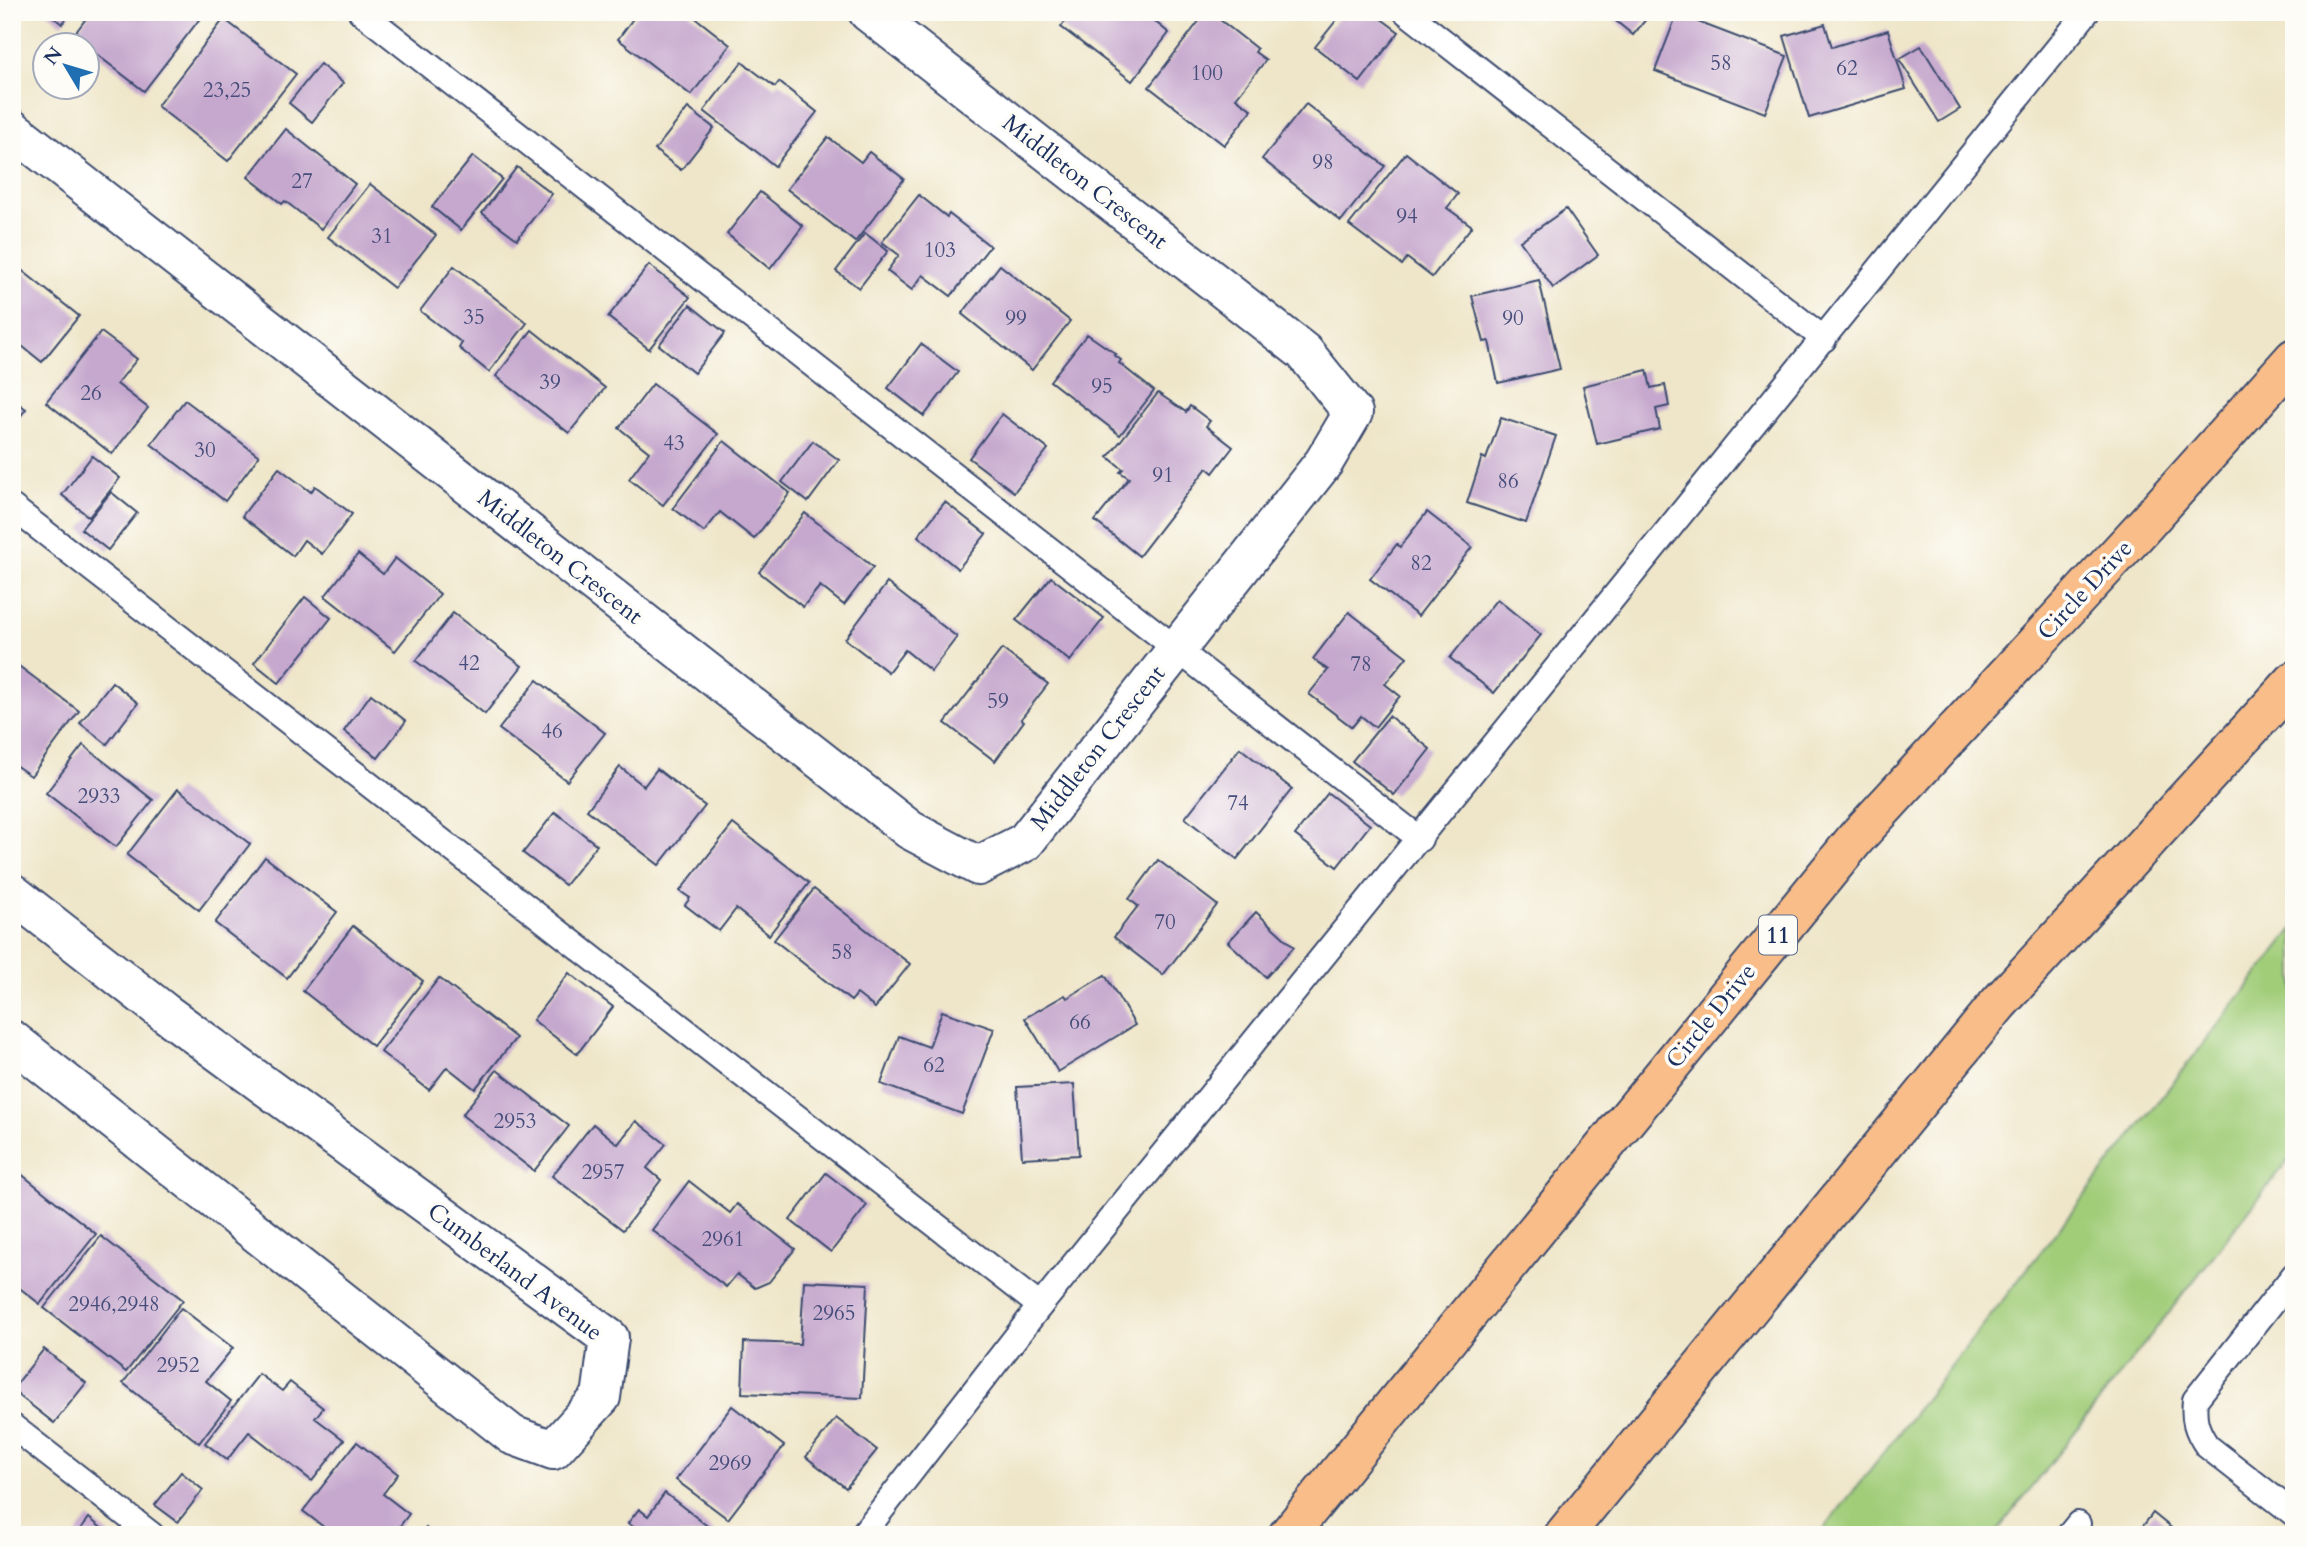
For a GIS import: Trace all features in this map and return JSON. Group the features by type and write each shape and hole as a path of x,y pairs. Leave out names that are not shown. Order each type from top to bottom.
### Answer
{"highway":[{"path":"2141,529 2294,346"},
{"name":"Circle Drive","path":"1287,1535 1856,838 2141,529 2294,358"},
{"path":"1564,1535 1998,1004 2294,681"}],"street":[{"name":"Middleton Crescent","path":"12,129 899,822 978,866 1024,842 1324,462 1353,413 1304,352 868,12"},
{"name":"Cumberland Avenue","path":"12,893 164,1012 609,1338 601,1397 553,1450 512,1435 12,1040"}],"lane":[{"path":"361,12 1420,839"},
{"path":"1406,12 1824,339"},
{"path":"862,1535 1040,1306 2087,12"},
{"path":"12,507 1040,1306"},
{"path":"2294,1275 2194,1400 2193,1417 2197,1431 2207,1446 2294,1514"},
{"path":"12,1426 152,1535"}],"green space":[{"path":"2294,928 2294,1153 1994,1535 1819,1535"}],"building":[{"path":"47,12 72,12 62,24"},
{"path":"91,12 205,12 144,91 102,58 102,32 76,32"},
{"path":"638,12 688,12 730,45 691,95 618,39"},
{"path":"1073,12 1143,12 1169,33 1132,81 1061,27"},
{"path":"1206,12 1210,12 1257,49 1255,52 1266,60 1236,98 1252,110 1224,145 1149,87"},
{"path":"1343,12 1372,12 1399,32 1360,82 1315,47"},
{"path":"1605,12 1652,12 1633,35"},
{"path":"1677,14 1787,56 1765,113 1655,71"},
{"path":"224,19 296,74 228,161 157,106"},
{"path":"1825,24 1832,47 1888,30 1906,89 1809,118 1784,36"},
{"path":"1921,46 1960,109 1939,122 1899,59"},
{"path":"742,62 775,87 779,82 817,112 775,166 704,111"},
{"path":"320,64 343,83 312,122 289,103"},
{"path":"1306,104 1385,166 1341,221 1262,159"},
{"path":"688,108 714,128 681,170 655,150"},
{"path":"286,129 355,184 321,229 285,201 282,204 248,177"},
{"path":"828,137 861,162 869,152 904,179 855,242 787,189"},
{"path":"1406,153 1458,194 1447,208 1472,226 1432,277 1407,258 1402,265 1349,225"},
{"path":"473,156 502,179 461,230 432,207"},
{"path":"517,167 552,194 517,239 482,213"},
{"path":"370,184 436,235 394,288 328,237"},
{"path":"760,192 803,226 770,269 727,234"},
{"path":"919,195 990,246 951,296 923,275 912,290 887,271 899,255 882,242"},
{"path":"1566,209 1598,255 1553,288 1520,241"},
{"path":"865,233 888,251 859,288 836,271"},
{"path":"14,264 79,316 42,362 12,338"},
{"path":"649,265 690,297 649,349 608,317"},
{"path":"1000,265 1070,321 1032,370 962,314"},
{"path":"454,266 527,323 489,372 459,348 462,343 420,311"},
{"path":"1539,280 1560,369 1498,383 1489,341 1484,342 1472,296"},
{"path":"690,305 725,333 694,373 659,345"},
{"path":"532,330 605,388 569,433 496,376"},
{"path":"101,332 137,359 117,384 148,408 112,454 46,402"},
{"path":"1087,334 1116,354 1114,355 1121,360 1119,363 1154,391 1120,435 1050,381"},
{"path":"921,344 958,372 924,416 888,388"},
{"path":"1647,370 1651,388 1665,385 1669,406 1656,409 1660,429 1597,444 1583,386"},
{"path":"653,384 718,434 663,505 629,479 649,452 619,428"},
{"path":"1158,393 1186,412 1190,406 1210,421 1206,426 1233,447 1213,473 1207,468 1139,556 1095,521 1129,478 1120,472 1123,469 1108,457"},
{"path":"12,399 26,409 12,427"},
{"path":"185,400 259,456 225,501 151,444"},
{"path":"1002,414 1048,449 1014,492 969,458"},
{"path":"1501,418 1556,436 1526,523 1467,503 1482,457 1486,459"},
{"path":"724,441 790,493 754,539 720,512 704,532 673,508"},
{"path":"813,441 839,460 808,502 782,482"},
{"path":"92,456 120,478 89,517 62,495"},
{"path":"279,468 311,492 315,486 352,514 322,554 304,540 293,556 242,516"},
{"path":"111,492 137,513 108,550 81,529"},
{"path":"945,502 986,534 958,569 918,536"},
{"path":"1427,512 1472,547 1418,616 1370,579 1397,544 1400,547"},
{"path":"805,513 873,567 844,605 820,586 803,607 759,572"},
{"path":"358,554 383,574 395,558 440,594 395,651 325,596"},
{"path":"1051,577 1104,618 1070,661 1016,620"},
{"path":"887,583 957,637 931,671 905,650 888,672 845,639"},
{"path":"305,597 331,618 279,683 254,663"},
{"path":"1497,599 1541,635 1494,693 1450,658"},
{"path":"1349,612 1407,657 1385,684 1400,696 1375,727 1361,716 1352,727 1309,694 1328,670 1313,659"},
{"path":"453,613 522,666 485,714 416,661"},
{"path":"1002,649 1048,684 1021,719 1024,721 995,761 945,723"},
{"path":"12,661 79,711 31,776 12,763"},
{"path":"537,680 605,733 567,781 499,729"},
{"path":"112,682 138,703 107,744 80,723"},
{"path":"371,694 406,721 378,758 344,731"},
{"path":"1389,716 1430,749 1394,795 1352,761"},
{"path":"83,745 153,800 116,847 46,793"},
{"path":"1240,748 1292,789 1237,859 1185,818"},
{"path":"620,767 644,786 657,769 705,806 659,865 587,810"},
{"path":"178,789 250,844 199,910 127,855"},
{"path":"1328,793 1370,825 1337,867 1295,835"},
{"path":"555,812 597,845 565,885 523,853"},
{"path":"733,824 809,883 769,935 736,909 719,931 685,905 690,898 680,891"},
{"path":"265,857 337,912 287,978 215,923"},
{"path":"1158,860 1217,905 1163,975 1114,937 1138,906 1129,899"},
{"path":"814,889 910,964 875,1008 857,994 851,1001 774,940"},
{"path":"1256,912 1294,947 1266,977 1228,942"},
{"path":"353,926 423,981 373,1046 303,991"},
{"path":"569,973 613,1007 577,1054 533,1020"},
{"path":"1105,975 1135,1025 1058,1072 1025,1018 1065,995 1067,998"},
{"path":"439,978 516,1038 475,1089 447,1067 429,1090 381,1052"},
{"path":"942,1011 994,1029 962,1114 881,1084 899,1036 929,1047"},
{"path":"497,1070 569,1126 534,1171 462,1115"},
{"path":"1074,1084 1079,1155 1022,1158 1017,1087"},
{"path":"636,1121 666,1144 647,1168 661,1180 623,1230 552,1176 593,1124 618,1144"},
{"path":"15,1169 96,1234 40,1304 12,1282 12,1172"},
{"path":"826,1173 867,1205 831,1252 790,1220"},
{"path":"689,1181 730,1213 737,1204 795,1249 769,1282 755,1288 737,1274 726,1287 652,1230"},
{"path":"101,1236 183,1300 126,1372 44,1308"},
{"path":"804,1281 868,1284 862,1398 742,1393 744,1342 800,1344"},
{"path":"181,1308 233,1348 206,1381 231,1401 199,1443 123,1383"},
{"path":"44,1349 86,1383 54,1423 12,1390"},
{"path":"259,1374 282,1391 290,1382 323,1408 315,1418 344,1440 312,1481 249,1432 227,1460 205,1443"},
{"path":"732,1406 784,1446 728,1519 676,1480"},
{"path":"836,1418 877,1450 846,1488 806,1457"},
{"path":"357,1442 398,1474 383,1494 409,1514 393,1535 334,1535 303,1511"},
{"path":"181,1472 203,1490 178,1522 155,1505"},
{"path":"665,1493 715,1532 713,1535 631,1535 636,1529 628,1523 639,1509 648,1516"},
{"path":"2153,1513 2180,1535 2136,1535"},
{"path":"89,1518 110,1535 76,1535"},
{"path":"426,1528 435,1535 421,1535"}]}
